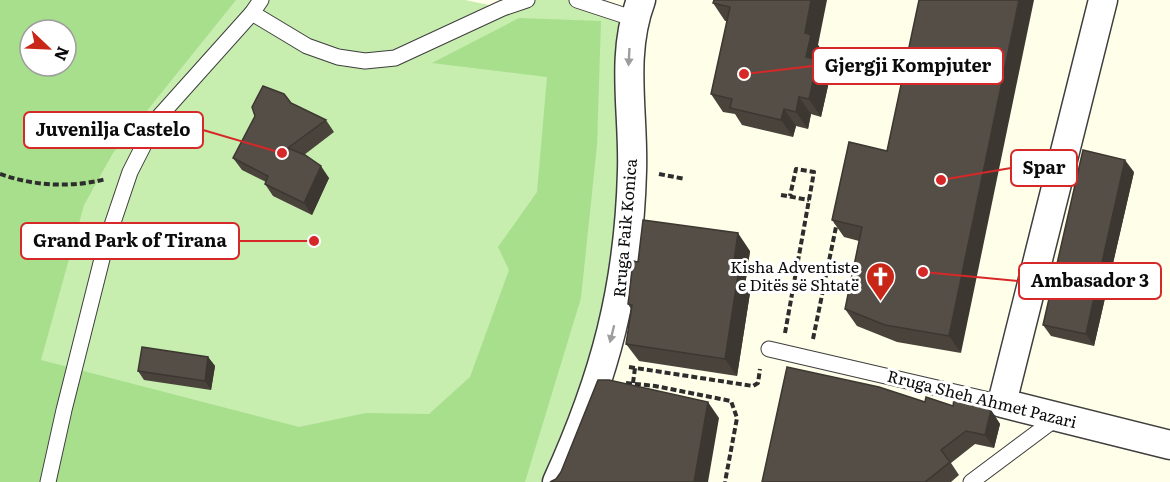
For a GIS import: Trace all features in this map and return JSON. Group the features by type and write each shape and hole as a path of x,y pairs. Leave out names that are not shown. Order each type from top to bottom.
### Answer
{"street":[{"path":"1002,403 1103,0"},
{"name":"Rruga Faik Konica","path":"557,482 590,405 611,338 623,278 632,170 628,59 638,9"},
{"name":"Rruga Sheh Ahmet Pazari","path":"1002,403 1170,445"}],"lane":[{"path":"48,482 106,243 130,172 158,119 261,0"},
{"path":"252,13 307,46 338,57 365,61 395,58 503,8 527,0"},
{"path":"577,0 638,9"},
{"name":"Rruga Sheh Ahmet Pazari","path":"781,351 1002,403"},
{"path":"971,482 1058,417"}],"path":[{"path":"781,351 814,172 796,169 790,196"},
{"path":"0,174 35,183 64,185 100,180 130,172"},
{"path":"781,195 808,200"},
{"path":"809,357 837,220"},
{"path":"633,383 635,368 753,386 758,383 759,377"},
{"path":"590,405 609,384 633,383 731,401 737,418 725,482"}],"green space":[{"path":"0,0 465,0 503,8 527,0 577,0 635,19 630,217 557,482 0,482"},
{"path":"0,0 236,0 113,153 84,205 41,360 299,427 366,413 429,414 470,377 509,270 498,247 537,192 547,77 432,63 519,18 601,21 597,145 581,298 525,482 0,482"}],"building":[{"path":"714,0 811,0 805,33 811,35 806,57 818,60 809,99 799,97 796,112 784,109 781,120 730,108 732,99 711,94 730,7 713,3"},
{"path":"919,0 1019,0 949,336 885,325 845,309 862,227 832,220 849,142 887,151"},
{"path":"263,86 284,94 291,103 326,120 288,148 305,155 321,166 304,203 265,184 268,176 233,158 255,116 252,107"},
{"path":"1083,150 1125,160 1086,334 1043,325"},
{"path":"643,220 738,233 732,275 738,275 725,359 626,344 632,305 628,304 633,261 638,262"},
{"path":"142,347 208,357 205,381 138,371"},
{"path":"787,367 879,387 925,402 926,397 953,406 954,399 991,410 985,435 966,431 941,450 950,462 925,482 762,482"},
{"path":"598,380 609,380 708,402 694,482 550,482 556,479 561,472"}],"place":[{"name":"Gjergji Kompjuter","path":"744,74"},
{"name":"Juvenilja Castelo","path":"282,153"},
{"name":"Spar","path":"941,180"},
{"name":"Grand Park of Tirana","path":"314,241"},
{"name":"Ambasador 3","path":"923,272"},
{"name":"Kisha Adventiste e Ditës së Shtatë","path":"880,302"}]}
